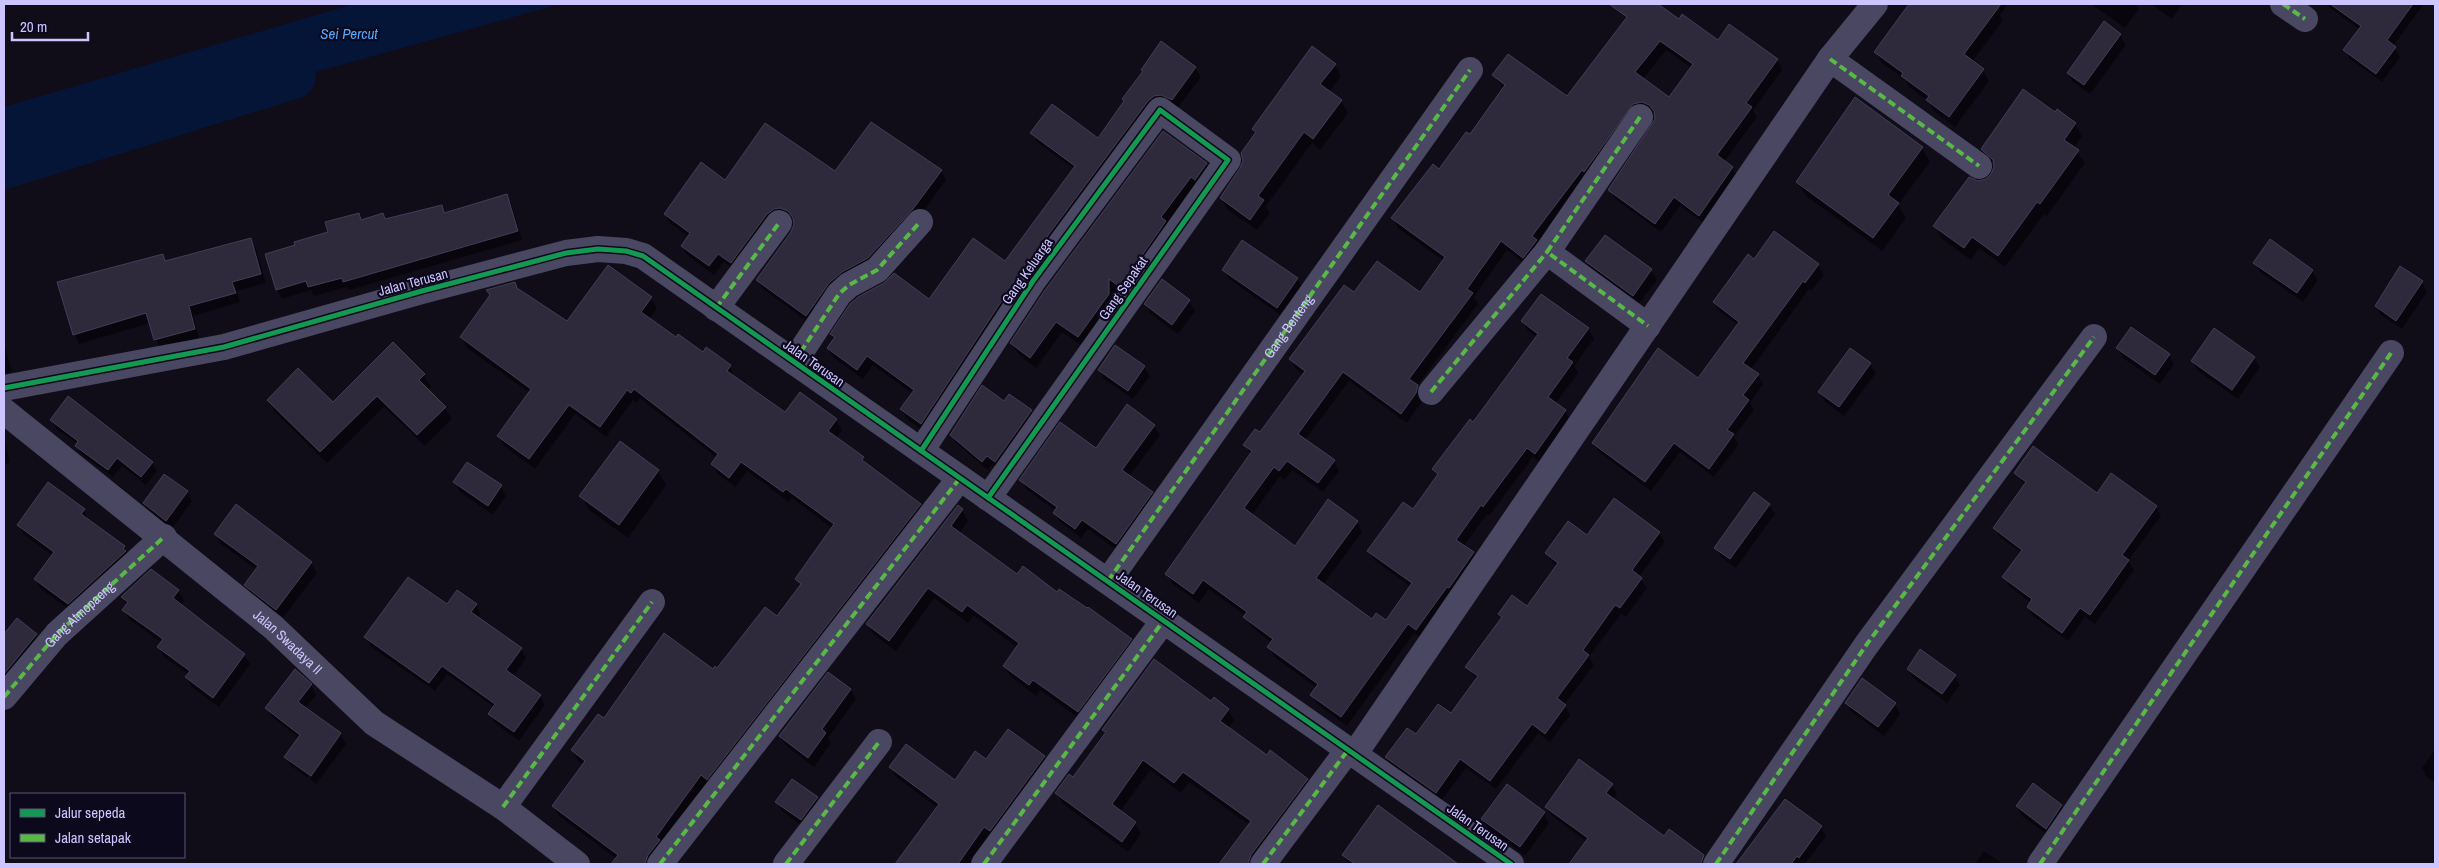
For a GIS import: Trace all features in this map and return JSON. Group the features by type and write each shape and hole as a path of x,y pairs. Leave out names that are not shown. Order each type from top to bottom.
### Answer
{"street":[{"path":"1263,864 1351,752 1648,326 1830,59 1875,4"},
{"path":"2282,4 2305,19"},
{"path":"1830,59 1979,166"},
{"name":"Gang Benteng","path":"1108,581 1470,70"},
{"name":"Gang Keluarga","path":"921,451 1032,281 1160,110"},
{"name":"Gang Sepakat","path":"988,498 1228,160 1160,110"},
{"path":"1431,392 1547,252 1640,117"},
{"path":"794,362 839,294 849,285 878,270 920,222"},
{"path":"716,308 779,223"},
{"name":"Jalan Terusan","path":"4,388 224,347 441,286 566,254 598,249 626,251 643,256 1511,864"},
{"path":"1547,252 1648,326"},
{"path":"1716,864 1867,644 2094,337"},
{"path":"2040,864 2391,353"},
{"name":"Jalan Swadaya II","path":"4,411 164,537 273,627 374,723 503,807 577,864"},
{"path":"660,864 960,478"},
{"name":"Gang Atmopaeng","path":"4,697 57,634 164,537"},
{"path":"503,807 652,602"},
{"path":"984,864 1164,620"},
{"path":"786,864 879,742"}],"water":[{"name":"Sei Percut","path":"354,4 560,4 236,94 4,164 4,107"}],"building":[{"path":"1609,4 1658,4 1679,19 1682,14 1718,40 1729,24 1778,59 1746,103 1752,107 1717,155 1733,167 1699,216 1674,197 1655,224 1608,190 1655,119 1654,111 1649,105 1642,102 1633,104 1584,172 1582,170 1532,236 1537,240 1523,258 1501,241 1467,289 1473,293 1409,379 1418,385 1416,393 1401,414 1343,372 1298,434 1335,460 1318,483 1287,461 1279,471 1274,467 1244,508 1295,546 1328,499 1358,521 1316,578 1372,619 1376,613 1386,620 1412,583 1367,551 1403,502 1413,509 1438,474 1432,469 1470,419 1473,422 1538,334 1521,321 1541,294 1589,328 1567,358 1573,362 1548,397 1566,410 1535,454 1527,448 1483,507 1481,505 1456,540 1474,552 1416,630 1408,624 1341,717 1310,695 1318,684 1267,647 1273,639 1243,617 1247,612 1203,580 1193,594 1165,574 1252,451 1243,445 1255,429 1260,432 1305,371 1289,359 1344,285 1354,292 1377,261 1420,292 1445,257 1391,218 1433,164 1439,169 1466,132 1470,134 1505,85 1492,75 1508,54 1567,96 1627,17","holes":["1660,41 1693,64 1669,97 1635,72"]},
{"path":"1909,4 2001,4 1964,54 1984,69 1949,117 1926,100 1929,96 1901,76 1903,73 1874,52"},
{"path":"2330,4 2413,4 2387,40 2396,47 2376,74 2343,50 2361,26"},
{"path":"2104,21 2121,34 2084,85 2067,73"},
{"path":"1161,41 1196,67 1172,100 1161,95 1154,96 1148,101 1020,273 921,424 900,409 914,390 867,356 857,370 827,348 835,337 830,334 850,304 858,297 884,283 894,273 929,299 973,238 1005,261 1075,166 1030,133 1052,104 1098,138 1124,101 1122,99 1143,71 1141,70"},
{"path":"1312,46 1336,64 1320,84 1342,100 1313,139 1304,132 1258,196 1264,200 1250,220 1220,198 1240,168 1243,161 1241,153 1256,132 1252,129"},
{"path":"2023,89 2055,112 2057,109 2076,123 2064,140 2079,150 2040,204 2037,202 1998,256 1972,237 1964,248 1933,226 1969,177 1978,181 1986,179 1991,174 1994,167 1993,160 1981,149"},
{"path":"1855,97 1923,147 1888,195 1899,203 1873,238 1796,182"},
{"path":"871,122 942,170 913,209 868,258 842,272 829,283 806,316 756,280 791,232 794,224 793,218 788,211 780,208 774,209 767,214 731,263 718,254 709,266 681,246 690,233 664,214 701,162 725,180 765,123 835,171"},
{"path":"1163,131 1207,163 1195,180 1191,177 1161,217 1166,221 1120,287 1109,279 1109,294 1078,337 1056,322 1030,358 1010,343 1045,290"},
{"path":"507,194 518,231 343,282 342,278 308,287 306,281 276,290 265,254 295,245 294,242 328,232 325,222 359,213 361,220 383,213 385,219 442,205 444,213"},
{"path":"1774,231 1819,264 1805,283 1803,281 1743,363 1759,374 1743,395 1749,400 1727,430 1734,434 1709,469 1674,443 1645,482 1592,443 1658,348 1698,378 1739,322 1713,302 1748,254 1754,259"},
{"path":"1605,235 1652,269 1633,296 1585,261"},
{"path":"251,238 261,274 232,282 236,293 189,306 195,329 154,340 146,313 73,335 57,282 163,254 165,261"},
{"path":"2270,239 2313,270 2297,293 2253,263"},
{"path":"1242,240 1298,278 1277,308 1222,270"},
{"path":"608,265 652,297 641,312 676,337 678,334 703,352 706,347 731,365 727,371 785,412 800,392 837,419 828,431 864,457 862,460 921,504 707,780 701,775 656,837 660,840 648,855 645,864 611,864 618,855 552,806 585,761 571,750 598,714 604,718 664,633 713,669 715,666 717,668 765,607 777,616 801,584 795,579 834,524 786,489 783,492 741,462 729,478 711,464 718,454 634,389 631,393 627,390 600,427 569,405 529,459 497,436 531,389 460,337 490,295 486,290 515,282 517,288 567,321"},
{"path":"2400,266 2423,281 2396,321 2375,306"},
{"path":"1162,279 1190,300 1172,325 1144,304"},
{"path":"2131,327 2170,354 2155,375 2116,348"},
{"path":"2214,328 2255,357 2232,390 2191,361"},
{"path":"393,342 425,374 419,380 446,407 417,435 377,396 320,452 267,400 298,368 333,402"},
{"path":"1115,345 1145,366 1128,391 1098,370"},
{"path":"1850,348 1871,363 1839,407 1818,392"},
{"path":"982,385 1004,401 1009,394 1032,410 995,462 987,456 982,462 950,435"},
{"path":"68,396 153,462 141,477 117,458 108,470 75,446 78,441 50,420"},
{"path":"1127,404 1155,425 1122,470 1153,492 1116,544 1082,520 1075,529 1053,513 1057,507 1019,480 1060,422 1096,448"},
{"path":"620,441 659,470 619,525 579,496"},
{"path":"2033,446 2097,493 2111,473 2157,506 2122,555 2129,560 2090,615 2080,608 2062,633 2027,607 2032,599 2002,577 2022,550 1993,528 2026,482 2014,473"},
{"path":"467,462 502,485 488,506 453,482"},
{"path":"164,474 188,491 166,521 143,503"},
{"path":"48,482 85,509 81,514 125,546 123,549 126,551 68,604 34,579 54,552 17,525"},
{"path":"1754,492 1770,504 1730,559 1714,548"},
{"path":"1614,498 1660,532 1632,570 1642,578 1620,608 1615,605 1583,650 1589,655 1557,698 1566,705 1545,734 1532,724 1490,781 1460,759 1436,793 1385,757 1407,728 1416,734 1438,704 1451,713 1478,676 1465,667 1502,617 1498,614 1512,595 1527,606 1558,563 1545,553 1568,521 1587,535"},
{"path":"236,504 312,562 276,610 244,585 258,566 214,534"},
{"path":"958,505 963,509 951,526 1017,574 1023,566 1057,592 1059,589 1088,607 1132,639 1078,712 1033,680 1029,685 1003,666 1019,643 967,605 962,612 928,588 889,641 866,624"},
{"path":"151,569 179,590 173,598 245,654 213,698 185,677 190,671 157,647 163,639 122,610 128,602 121,597"},
{"path":"408,577 447,604 457,590 477,604 471,612 522,648 506,670 541,695 514,732 488,714 495,704 442,666 429,683 364,637"},
{"path":"17,618 37,634 4,674 4,634"},
{"path":"1920,649 1956,675 1942,694 1907,669"},
{"path":"1154,659 1211,701 1214,697 1229,709 1220,721 1267,755 1270,750 1308,779 1251,855 1248,864 1219,864 1251,821 1183,772 1174,783 1143,760 1112,804 1136,822 1122,842 1055,793 1069,774 1073,777 1106,732 1102,730"},
{"path":"295,669 312,684 298,702 341,733 311,776 284,757 300,735 265,708"},
{"path":"828,672 851,689 822,729 826,733 808,758 779,736"},
{"path":"1862,678 1896,703 1878,727 1845,703"},
{"path":"1008,729 1045,756 990,831 984,827 958,864 895,864 939,804 889,767 906,744 955,780 975,751 986,759"},
{"path":"1579,759 1613,784 1606,793 1664,836 1669,829 1704,855 1701,864 1569,864 1588,838 1545,807"},
{"path":"792,779 818,797 801,820 775,802"},
{"path":"2033,783 2062,805 2046,829 2016,806"},
{"path":"1507,784 1545,812 1520,847 1481,819"},
{"path":"1785,799 1822,826 1799,858 1797,856 1791,864 1736,864"},
{"path":"1378,805 1458,864 1355,864 1342,855"}],"waterway":[{"name":"Sei Percut","path":"4,166 293,76"}],"marked path":[{"path":"2283,4 2305,19"},
{"path":"1830,59 1979,166"},
{"path":"1108,581 1470,70"},
{"path":"1640,117 1547,252 1648,326"},
{"path":"794,362 839,294 849,285 877,270 920,222"},
{"path":"716,308 779,223"},
{"path":"1431,392 1547,252"},
{"path":"1716,864 1867,644 2094,337"},
{"path":"2040,864 2391,353"},
{"path":"660,864 960,478"},
{"path":"4,697 57,634 164,537"},
{"path":"503,807 652,602"},
{"path":"984,864 1164,620"},
{"path":"786,864 879,742"},
{"path":"1263,864 1348,750"}],"cycle path":[{"path":"921,451 1033,281 1160,110 1228,160 988,498"},
{"path":"4,388 224,347 422,291 566,253 598,249 626,251 643,256 1511,864"}]}
